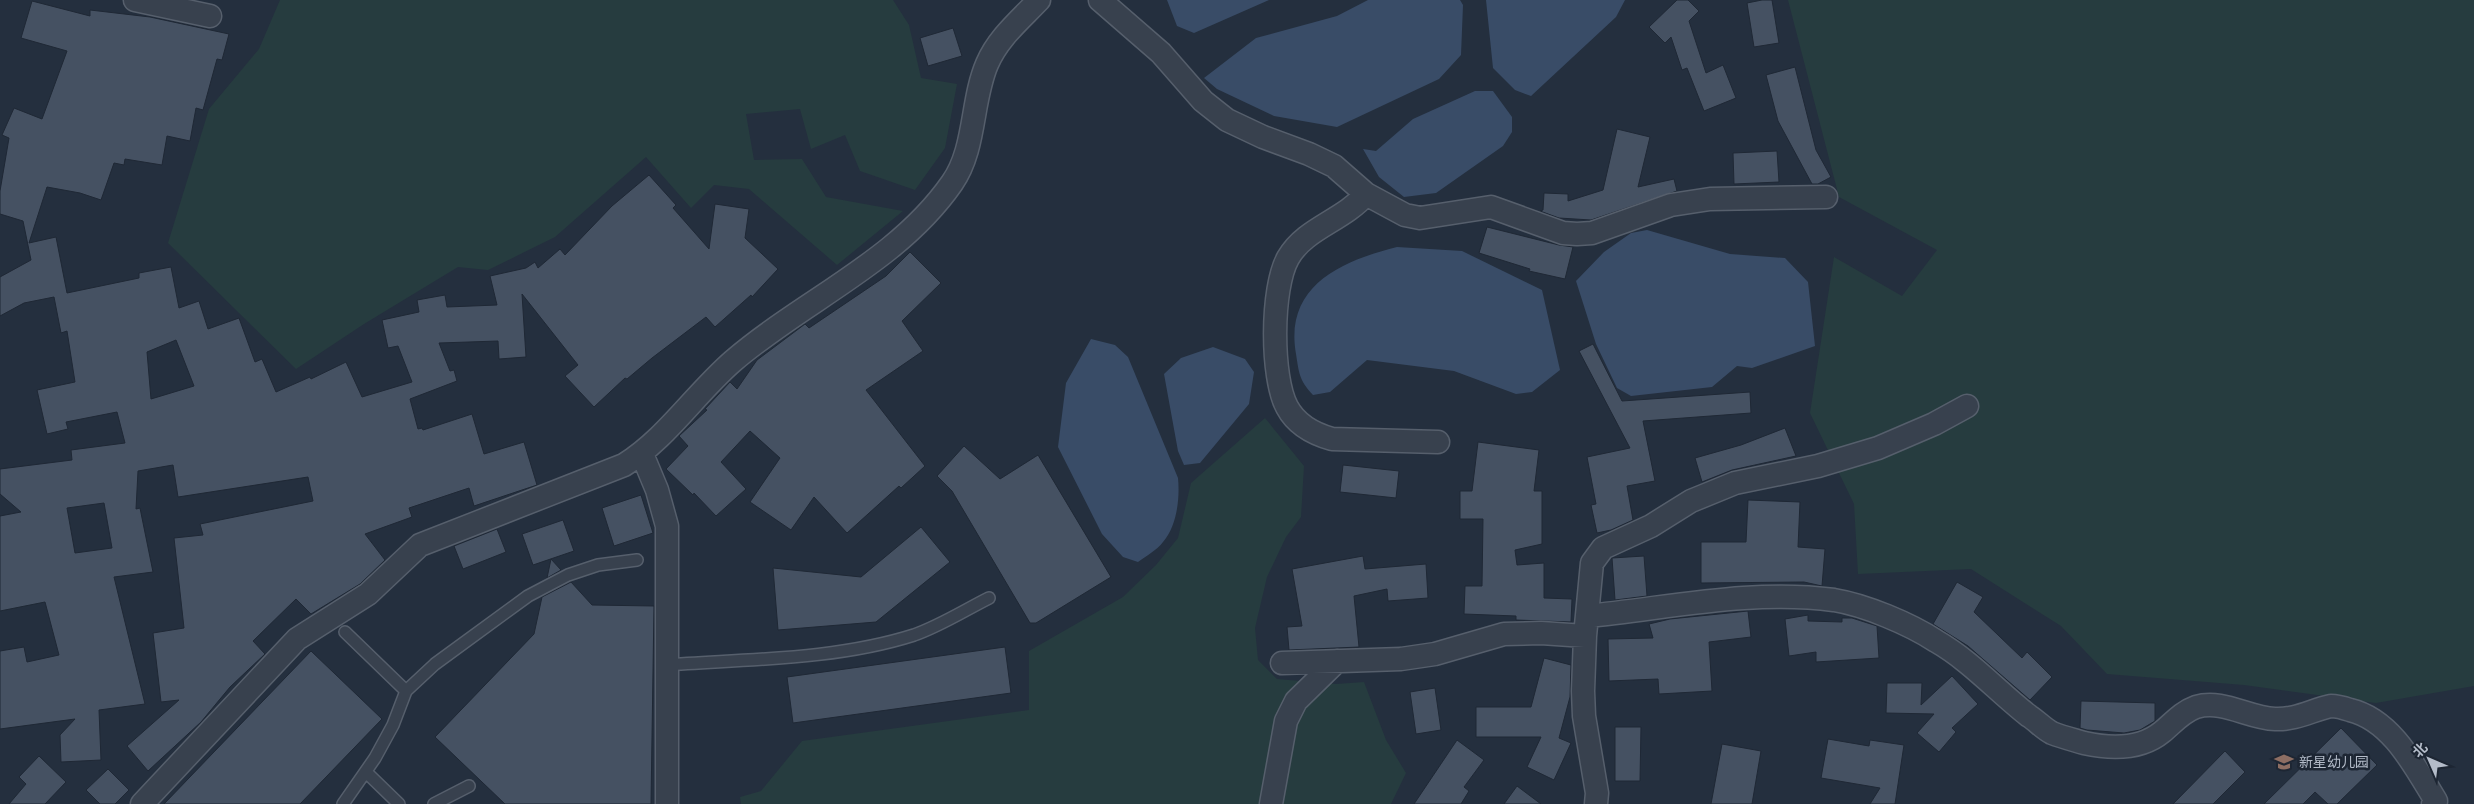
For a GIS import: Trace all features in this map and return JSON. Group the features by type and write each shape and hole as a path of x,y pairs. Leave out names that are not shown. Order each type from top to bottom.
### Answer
{"street":[{"path":"135,0 210,16"},
{"path":"142,804 297,639 368,594 420,545 624,465 642,454 701,390 733,361 790,316 839,286 908,232 938,202 954,181 965,157 979,89 987,64 997,45 1039,0"},
{"path":"1100,0 1161,53 1203,101 1227,120 1334,166 1366,194 1405,215 1420,218 1491,207 1563,233 1577,234 1592,233 1672,205 1710,199 1826,196"},
{"path":"1366,194 1347,212 1314,232 1297,246 1287,259 1275,304 1276,346 1282,395 1293,417 1320,435 1332,439 1438,442"},
{"path":"1596,804 1597,793 1584,716 1586,626 1592,564 1602,548 1651,526 1691,501 1735,483 1818,466 1878,448 1934,424 1968,406"},
{"path":"642,454 657,490 667,526 665,665 667,804"},
{"path":"1282,664 1401,659 1435,654 1504,634 1541,633 1586,626 1641,610 1702,601 1770,597 1836,600 1894,618 1936,641 1970,665 2010,701 2052,733 2085,743 2106,746 2129,746 2147,742 2163,732 2178,717 2195,708 2213,704 2274,719 2293,718 2333,706 2360,712 2378,722 2395,739 2436,801 2433,804"},
{"path":"1271,804 1286,721 1296,701 1337,661"},
{"path":"1262,804 1277,774"}],"lane":[{"path":"343,804 366,772 393,725 406,691 435,664 528,596 568,575 598,565 637,560"},
{"path":"665,665 837,652 882,644 917,634 989,598"},
{"path":"345,632 406,691"},
{"path":"366,772 399,804"},
{"path":"434,804 469,786"}],"green space":[{"path":"280,0 893,0 909,25 921,78 957,84 945,148 915,190 860,171 845,135 811,149 800,109 746,114 754,160 802,159 826,197 903,211 837,265 749,189 714,185 691,208 646,157 555,237 488,270 458,267 364,324 296,369 168,243 209,109 259,49"},
{"path":"1788,0 2474,0 2474,686 2376,703 2244,685 2107,674 2061,626 1971,569 1858,574 1854,504 1810,413 1834,257 1902,296 1937,250 1839,197"},
{"path":"1265,418 1304,466 1301,517 1286,537 1267,577 1255,628 1258,660 1277,679 1336,684 1364,682 1386,740 1406,773 1391,804 741,804 740,797 761,791 802,741 1029,710 1029,651 1123,597 1156,565 1178,538 1191,483"}],"water":[{"path":"1167,0 1269,0 1194,33 1177,26"},
{"path":"1368,0 1460,0 1463,5 1461,55 1439,79 1337,127 1274,116 1217,89 1204,78 1256,38 1337,16"},
{"path":"1486,0 1625,0 1616,17 1531,96 1515,90 1493,68"},
{"path":"1475,91 1493,91 1512,117 1512,132 1503,146 1436,193 1404,197 1379,177 1363,149 1376,151 1413,119"},
{"path":"1647,230 1730,254 1785,258 1808,282 1815,346 1752,368 1737,366 1712,387 1631,396 1617,388 1596,344 1576,281 1604,252 1631,233"},
{"path":"1397,247 1462,251 1542,290 1560,370 1532,392 1516,394 1454,371 1367,360 1330,392 1313,395 1302,380 1296,354 1295,330 1299,311 1308,294 1321,280 1337,269 1356,260"},
{"path":"1091,339 1115,345 1128,357 1178,478 1178,503 1172,528 1161,545 1138,562 1123,557 1102,534 1058,447 1066,383"},
{"path":"1213,347 1245,359 1254,372 1249,404 1200,463 1184,465 1178,451 1164,374 1181,358"}],"building":[{"path":"1677,0 1688,0 1699,11 1689,21 1706,73 1723,65 1736,98 1704,111 1687,68 1682,70 1671,37 1665,43 1649,27"},
{"path":"1772,0 1779,43 1754,47 1747,3"},
{"path":"32,1 90,16 90,10 150,17 229,34 222,60 217,59 203,110 196,108 190,141 167,136 162,165 125,159 124,165 114,163 101,200 80,193 47,187 29,243 56,237 67,293 139,278 139,273 171,267 179,308 199,301 208,329 239,318 255,362 262,359 276,392 310,377 311,379 346,362 362,397 412,382 398,346 388,348 382,320 419,312 417,300 445,295 447,307 497,305 490,276 526,268 535,262 538,268 560,249 565,255 612,206 649,175 676,205 673,208 709,249 715,204 749,209 745,238 778,269 752,297 751,295 715,327 706,317 627,379 625,378 594,407 565,376 578,365 522,294 526,357 499,359 498,341 439,343 450,371 454,370 457,381 410,399 418,429 422,428 423,430 472,414 484,454 524,442 537,485 474,506 469,488 409,508 412,517 365,534 385,560 360,584 311,614 296,599 253,641 265,654 230,687 201,722 148,771 127,746 179,700 161,702 153,633 184,628 174,538 203,535 200,524 313,501 308,477 178,497 173,465 138,471 136,509 140,508 153,572 114,577 145,704 99,710 101,760 61,762 60,735 75,719 0,729 0,651 24,647 27,662 59,655 45,602 0,611 0,516 21,512 0,494 0,469 72,460 71,450 125,443 117,412 66,422 68,429 47,434 37,390 75,382 67,331 61,333 54,297 24,303 0,316 0,277 31,260 23,221 0,214 0,191 9,138 2,135 14,108 42,119 67,51 21,38","holes":["176,340 194,386 151,399 147,352","104,503 112,548 75,553 67,508"]},
{"path":"953,28 962,56 928,66 920,38"},
{"path":"1795,67 1816,150 1831,177 1818,184 1812,184 1778,121 1766,75"},
{"path":"1617,129 1650,137 1638,187 1674,179 1677,191 1591,220 1559,218 1540,211 1543,210 1544,193 1568,194 1568,201 1603,190"},
{"path":"1777,151 1779,182 1734,184 1733,153"},
{"path":"1487,227 1573,247 1565,279 1529,271 1530,269 1479,253"},
{"path":"910,252 941,283 902,321 923,351 866,390 925,466 901,488 899,486 847,533 814,497 791,530 750,502 780,458 750,431 721,462 746,489 716,516 694,493 693,495 666,469 688,446 679,436 707,410 705,409 730,382 737,389 757,360 805,324 809,328 886,276"},
{"path":"1593,344 1622,401 1750,392 1751,413 1643,421 1655,481 1627,486 1633,520 1611,530 1597,533 1591,505 1596,504 1587,457 1630,448 1579,351"},
{"path":"1785,428 1796,456 1732,470 1702,482 1695,458 1741,445"},
{"path":"1478,442 1539,450 1534,491 1542,491 1542,544 1515,550 1517,565 1544,563 1544,598 1572,599 1571,622 1516,620 1516,616 1464,614 1465,586 1482,586 1483,519 1460,519 1460,491 1472,491"},
{"path":"964,446 1000,479 1038,455 1111,577 1036,623 1030,623 952,491 937,476"},
{"path":"1343,465 1399,471 1396,498 1340,492"},
{"path":"641,495 653,533 614,546 602,508"},
{"path":"1748,500 1800,502 1798,547 1825,549 1822,586 1804,582 1701,583 1701,542 1746,542"},
{"path":"563,520 574,551 533,565 522,534"},
{"path":"921,527 950,562 876,622 778,630 773,568 861,577"},
{"path":"497,529 506,552 463,569 454,546"},
{"path":"1363,556 1365,569 1426,564 1428,598 1388,601 1387,589 1354,596 1359,647 1289,650 1287,627 1302,626 1292,569"},
{"path":"1644,556 1647,596 1615,600 1612,558"},
{"path":"551,559 561,570 547,578"},
{"path":"571,582 592,605 654,606 651,804 505,804 435,737 534,634 542,597"},
{"path":"1957,582 1983,597 1974,612 2022,658 2027,652 2052,677 2030,700 1968,646 1933,624"},
{"path":"1748,611 1751,637 1709,642 1712,691 1659,694 1658,679 1609,681 1608,639 1653,638 1649,624 1670,619"},
{"path":"1808,615 1808,621 1842,622 1842,618 1852,618 1877,626 1879,658 1816,662 1816,652 1789,656 1785,619"},
{"path":"1005,647 1011,693 793,723 787,677"},
{"path":"311,651 382,719 300,804 164,804"},
{"path":"1544,658 1571,665 1570,697 1559,738 1571,743 1554,780 1527,767 1541,737 1476,737 1476,707 1531,707"},
{"path":"1952,676 1978,704 1952,728 1956,732 1939,752 1917,733 1934,714 1886,713 1887,683 1922,683 1921,705"},
{"path":"1435,688 1441,730 1416,734 1410,692"},
{"path":"2081,701 2155,703 2155,721 2140,730 2124,733 2087,730 2080,728"},
{"path":"1615,727 1641,727 1640,781 1615,781"},
{"path":"2341,728 2377,765 2337,804 2328,804 2315,792 2303,804 2264,804"},
{"path":"1828,739 1869,746 1870,740 1904,745 1895,804 1870,804 1880,788 1821,778"},
{"path":"1457,740 1484,760 1464,787 1469,791 1461,804 1414,804"},
{"path":"1722,744 1761,751 1752,804 1711,804"},
{"path":"2225,751 2245,772 2213,804 2173,804"},
{"path":"39,756 66,782 45,804 9,804 26,784 19,777"},
{"path":"108,769 129,790 115,804 100,804 86,790"},
{"path":"1517,786 1541,804 1504,804"}],"place":[{"name":"新星幼儿园","path":"2284,762"}]}
